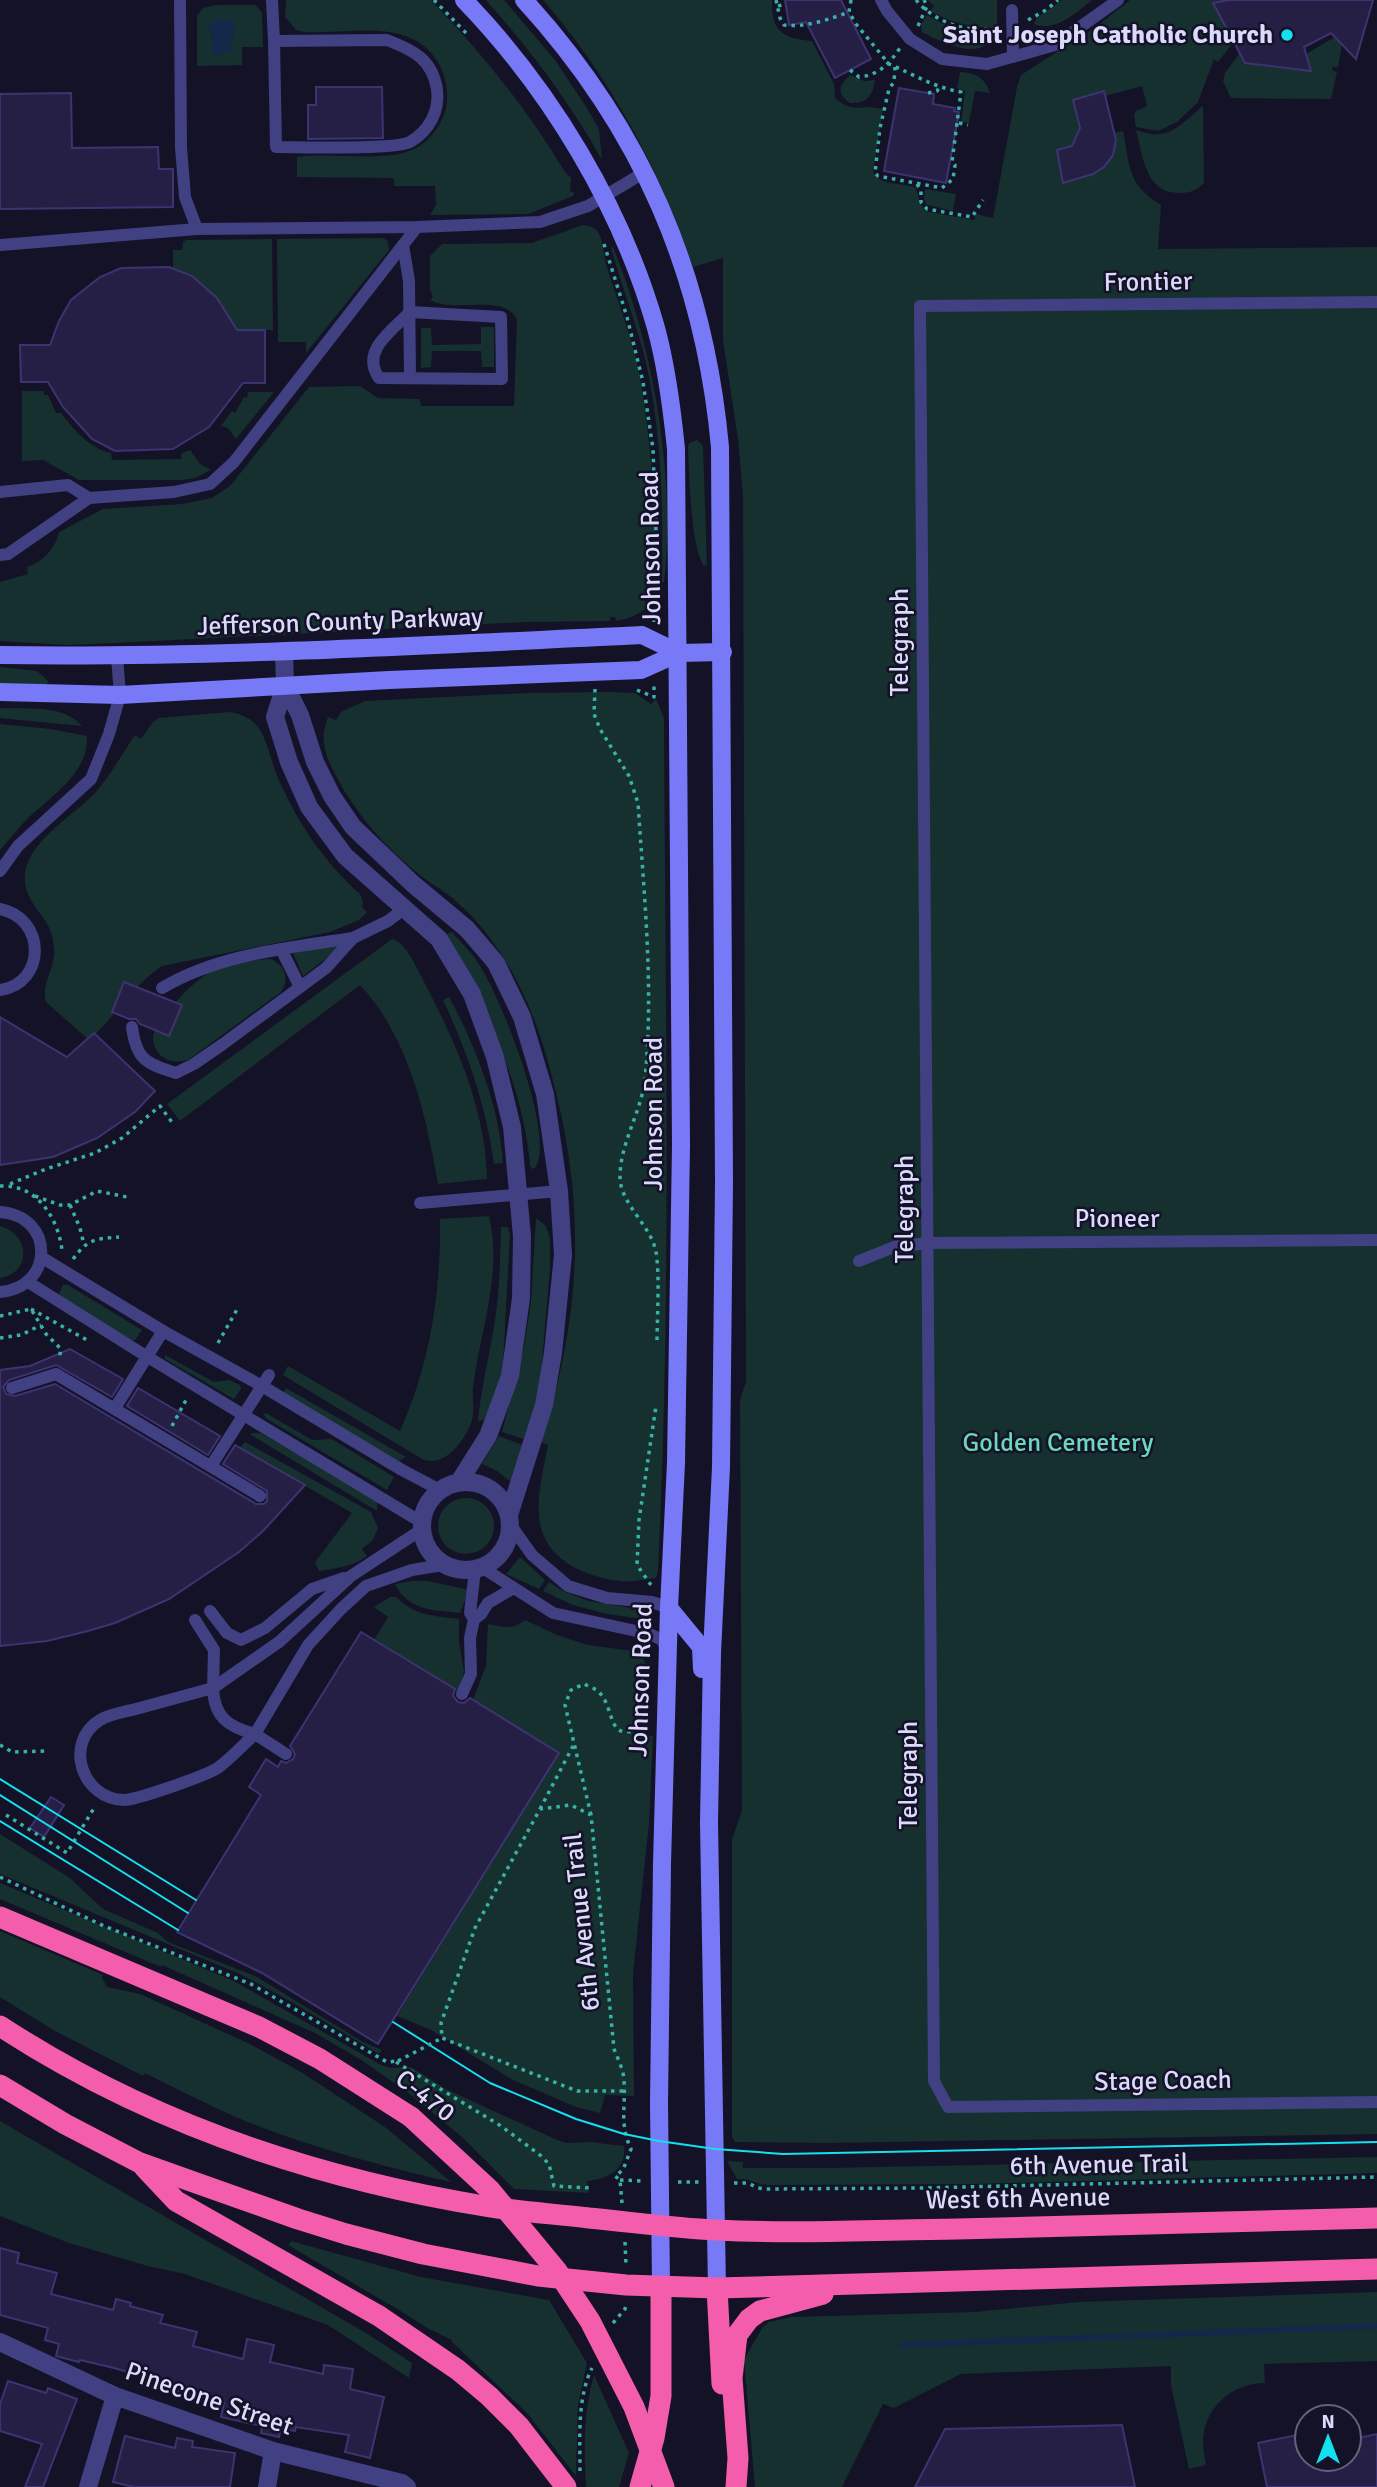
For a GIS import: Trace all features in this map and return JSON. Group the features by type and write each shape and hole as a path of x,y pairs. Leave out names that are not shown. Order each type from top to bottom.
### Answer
{"highway":[{"name":"C-470","path":"0,1917 259,2027 320,2059 411,2117 490,2190 557,2271 590,2320 634,2407 664,2487"},
{"name":"West 6th Avenue","path":"0,2026 103,2086 234,2143 316,2169 491,2207 715,2230 829,2232 1377,2218"},
{"path":"0,2085 65,2124 140,2163 298,2219 410,2251 538,2276 717,2288 1377,2269"},
{"path":"140,2163 176,2200 379,2316 458,2370 519,2426 551,2466 573,2482"},
{"path":"736,2487 738,2458 732,2378 737,2335 742,2326 748,2319 766,2309 862,2284"},
{"path":"640,2487 654,2438 661,2396 661,2286"},
{"path":"717,2288 727,2487"}],"main road":[{"name":"Johnson Road","path":"464,0 503,42 548,103 604,198 640,277 657,329 677,449 681,1145 677,1463 669,1608 659,2103 661,2286"},
{"path":"524,0 579,68 645,172 685,267 716,407 722,486 724,1182 721,1413 709,1823"},
{"name":"Jefferson County Parkway","path":"0,655 117,657 284,652 642,635 679,653"},
{"name":"Jefferson County Parkway","path":"0,692 120,695 641,670 679,653 723,652"},
{"path":"669,1608 701,1647 709,1823 717,2288"}],"street":[{"path":"284,652 285,685 275,717 289,762 309,807 345,856 439,939 472,994 495,1057 512,1127 522,1236 521,1298 510,1376 488,1436 458,1482"},
{"path":"285,685 300,715 315,762 332,796 353,827 422,892 467,929 496,962 522,1017 545,1094 559,1191 563,1255 553,1353 544,1405 509,1520 508,1543 501,1554 479,1569 455,1570 443,1565 427,1548 421,1526 431,1499 440,1490 458,1482 486,1486 497,1494 505,1505 509,1520"},
{"path":"405,908 422,892"},
{"name":"Pinecone Street","path":"0,2342 115,2396 273,2451 402,2483 407,2487"},
{"path":"88,2487 115,2396"},
{"path":"267,2487 273,2451"}],"lane":[{"path":"180,0 181,148 186,197 197,229"},
{"path":"272,0 276,147 408,143 433,121 438,99 435,74 415,51 387,40 274,41"},
{"path":"881,0 910,39 942,59 987,64 1055,45 1118,0"},
{"path":"1012,10 1013,57"},
{"path":"1,245 197,229 417,228 540,222 604,198 645,172"},
{"path":"0,555 8,554 47,530 89,498 174,492 209,484 234,462 417,228"},
{"path":"403,245 409,281 410,378"},
{"name":"Frontier","path":"920,306 1377,302"},
{"name":"Telegraph","path":"920,306 934,2081 948,2106"},
{"path":"410,312 501,317 502,379 379,378 372,369 375,349 410,312"},
{"path":"0,492 68,485 89,498"},
{"path":"0,871 25,839 91,779 109,734 120,695 117,657"},
{"path":"162,988 204,967 281,949 353,938 388,921 405,908"},
{"path":"0,909 16,914 27,923 36,949 27,975 17,984 0,990"},
{"path":"132,1027 134,1044 140,1056 153,1066 176,1073 214,1050 326,968 353,938"},
{"path":"281,949 300,987"},
{"path":"420,1203 559,1191"},
{"path":"0,1212 11,1212 24,1218 36,1230 41,1243 37,1271 28,1282 12,1291 0,1292"},
{"name":"Pioneer","path":"859,1261 894,1247 928,1243 1377,1240"},
{"path":"41,1257 163,1331 266,1381 402,1470 440,1490"},
{"path":"28,1282 421,1526 351,1576 279,1642 213,1688 100,1720 85,1736 80,1750 81,1768 96,1791 122,1800 136,1798 217,1769 255,1734 308,1645 366,1586 412,1570 443,1565"},
{"path":"115,1409 163,1331"},
{"path":"12,1388 57,1374 260,1496"},
{"path":"211,1466 266,1381"},
{"path":"509,1520 532,1555 568,1586 607,1598 652,1602 669,1608"},
{"path":"474,1619 470,1613 479,1569 553,1613 650,1634 662,1640 668,1653"},
{"path":"210,1611 227,1633 240,1640 265,1628 312,1589 351,1576"},
{"path":"462,1693 471,1674 470,1638 474,1619 488,1603 512,1589"},
{"path":"195,1620 214,1650 214,1703 233,1729 255,1734 286,1754"},
{"name":"Stage Coach","path":"948,2106 1377,2102"}],"path":[{"path":"434,0 467,35"},
{"path":"776,0 779,18 784,25 829,19 849,12"},
{"path":"851,0 849,12 889,64 939,88 961,92 952,162 955,165 953,179 942,188 878,176 875,173 880,128 889,89 894,82 895,67"},
{"path":"916,0 926,12 958,26 992,30 1030,19 1058,0"},
{"path":"778,6 786,4"},
{"path":"928,93 939,88"},
{"path":"959,123 968,125"},
{"path":"917,184 921,191 921,202 927,209 972,216 983,200"},
{"path":"602,235 643,382 653,449 656,541 654,600"},
{"path":"595,688 594,714 600,729 629,776 638,803 648,984 648,1036 644,1083 622,1154 620,1176 621,1187 652,1239 656,1254 657,1347"},
{"path":"8,1185 94,1153 122,1138 160,1106 174,1125"},
{"path":"0,1185 22,1189 50,1212 60,1235 62,1251"},
{"path":"33,1196 60,1205 70,1205 97,1191 127,1197"},
{"path":"70,1205 84,1245"},
{"path":"82,1265 73,1259 84,1245 99,1239 119,1237"},
{"path":"0,1316 31,1309 61,1349"},
{"path":"0,1338 21,1335 41,1325"},
{"path":"161,1436 169,1432 186,1400"},
{"path":"651,1586 637,1565 639,1520 657,1401"},
{"path":"591,1815 565,1704 570,1690 584,1684 599,1692 616,1727 624,1732 634,1732 648,1725"},
{"path":"540,1809 574,1744"},
{"path":"0,1745 12,1752 46,1751"},
{"name":"6th Avenue Trail","path":"442,2038 441,2023 475,1928 540,1809 570,1805 591,1815 614,2049 624,2078 624,2134 631,2149 627,2163 615,2176 620,2180"},
{"path":"6,1815 67,1853 95,1806"},
{"path":"0,1877 104,1926 251,1984 387,2062 396,2061 442,2038 578,2091 624,2091"},
{"path":"396,2061 501,2126 540,2155 549,2165 554,2186 591,2188"},
{"name":"6th Avenue Trail","path":"740,2183 765,2189 922,2188 1377,2177"},
{"path":"610,2331 613,2321 625,2309 626,2304"},
{"path":"573,2482 586,2386 595,2362"}],"green space":[{"path":"286,0 431,0 486,61 519,104 571,178 570,191 575,193 573,196 528,214 430,215 436,205 435,186 394,186 394,179 391,178 297,177 297,157 384,156 416,148 427,140 441,122 446,108 447,91 438,62 426,48 411,38 377,31 296,30 285,17"},
{"path":"486,0 504,0 555,60 599,129 602,160 548,77"},
{"name":"Golden Cemetery","path":"543,0 772,0 774,19 780,31 793,38 812,41 834,84 835,98 848,106 883,109 873,171 876,176 885,182 916,188 925,211 974,220 976,214 993,218 1021,75 1096,27 1130,0 1229,0 1242,31 1218,62 1214,59 1198,102 1177,122 1158,131 1136,127 1136,111 1147,106 1142,86 1105,96 1103,91 1073,100 1081,131 1072,146 1057,150 1063,182 1113,155 1116,140 1114,133 1123,131 1129,165 1136,182 1161,205 1158,249 1377,247 1377,2134 827,2143 735,2142 732,2136 732,1839 742,1811 740,1401 746,1381 743,494 738,439 723,340 723,258 693,267 665,195 631,126 590,61"},
{"path":"928,0 997,0 997,24 991,28 952,21 930,11 934,6"},
{"path":"1062,0 1092,0 1058,24 1034,24 1037,18"},
{"path":"217,5 256,5 262,13 263,47 242,47 242,65 197,66 197,16 203,8"},
{"path":"927,15 947,26 990,33 994,37 979,48 949,45 922,32 921,25"},
{"path":"1335,37 1342,44 1338,67 1332,67 1332,70 1337,72 1331,99 1231,98 1223,81 1225,73 1251,38 1255,42 1244,63 1310,71 1306,54"},
{"path":"960,72 979,77 990,93 975,91 969,123 961,122 965,91 957,88"},
{"path":"850,75 864,81 875,80 870,95 864,100 850,103 843,96 841,86"},
{"path":"1203,106 1204,183 1190,192 1179,193 1159,187 1147,171 1136,130 1165,133 1180,126"},
{"path":"925,189 956,194 953,211 927,205 924,199"},
{"path":"583,225 594,228 601,238 641,383 650,448 655,523 650,583 642,598 649,606 638,614 616,621 615,617 610,617 610,621 527,622 66,645 0,641 0,582 28,574 27,567 48,554 59,532 103,509 182,504 212,498 230,486 309,387 360,386 378,398 420,399 421,406 514,406 517,320 511,312 502,307 441,304 430,300 433,297 430,290 430,256 442,244 532,243"},
{"path":"384,238 388,242 389,250 306,353 306,342 278,342 277,239"},
{"path":"272,239 273,330 237,330 211,293 195,280 173,269 173,250 182,250 186,240"},
{"path":"613,247 640,326 658,411 667,498 664,582 656,420 647,367 611,248"},
{"path":"481,327 494,327 494,367 482,367 481,351 432,351 431,367 421,368 421,328 431,328 432,345 481,344"},
{"path":"22,391 44,391 56,413 61,413 89,443 111,453 112,460 181,459 182,453 190,450 200,464 211,470 195,478 182,480 79,480 43,460 22,461"},
{"path":"248,392 274,392 236,439 228,428 221,426 232,411 235,413 244,397 247,398"},
{"path":"697,440 703,446 707,565 704,566 693,527 689,474 688,447 689,443"},
{"path":"0,667 37,671 48,681 47,685 0,683"},
{"path":"635,693 651,704 656,699 664,718 666,1251 658,1571 656,1578 629,1582 591,1574 566,1562 555,1553 541,1530 540,1489 548,1445 541,1442 565,1348 575,1259 570,1168 563,1121 536,1024 515,977 480,925 455,900 396,854 363,818 332,768 324,740 328,717 336,720 341,712 365,701"},
{"path":"0,708 55,711 74,719 82,726 0,718"},
{"path":"230,712 246,717 258,727 278,778 303,826 323,855 360,894 362,907 367,912 359,920 330,932 162,966 142,983 89,1040 46,1002 46,984 53,961 53,939 27,890 26,869 31,856 50,833 95,793 135,735 141,739 159,718"},
{"path":"0,724 87,736 86,749 76,772 29,817 0,850"},
{"path":"452,932 474,957 487,978 523,1064 538,1127 540,1151 535,1168 532,1169 530,1165 519,1104 500,1046 446,934"},
{"path":"392,939 401,944 413,960 466,1074 481,1126 487,1179 438,1184 428,1132 413,1078 391,1028 360,985 180,1121 167,1104"},
{"path":"341,944 342,946 303,976 293,953"},
{"path":"271,959 280,965 285,973 281,992 188,1060 169,1060 157,1051 153,1040 156,1028 174,1003 200,979 230,965"},
{"path":"449,997 485,1077 497,1121 503,1163 494,1164 475,1080 443,1000"},
{"path":"489,1216 493,1237 492,1280 473,1388 473,1416 465,1436 446,1456 431,1461 422,1459 283,1375 288,1366 400,1431 419,1380 432,1327 440,1219"},
{"path":"536,1218 546,1226 550,1239 550,1269 539,1398 524,1439 502,1432 524,1347 531,1301"},
{"path":"0,1226 17,1237 23,1253 18,1269 0,1278"},
{"path":"501,1227 508,1227 510,1234 503,1365 491,1407 484,1420 478,1421 497,1308"},
{"path":"63,1285 68,1285 142,1330 135,1340 131,1340 58,1296"},
{"path":"165,1355 214,1382 229,1380 240,1385 241,1389 234,1399 165,1359"},
{"path":"286,1388 406,1457 399,1461 283,1393"},
{"path":"266,1413 312,1440 332,1439 394,1477 387,1490 267,1419 263,1414"},
{"path":"261,1433 377,1501 377,1511 251,1435"},
{"path":"499,1436 523,1445 511,1482 482,1464"},
{"path":"245,1442 371,1512 378,1528 373,1540 362,1549 367,1556 350,1565 319,1571 315,1562 352,1513 240,1448"},
{"path":"460,1498 472,1498 482,1502 490,1510 494,1526 490,1542 482,1550 472,1554 460,1554 450,1550 442,1542 438,1532 438,1520 442,1510 450,1502"},
{"path":"520,1557 545,1580 539,1589 506,1574"},
{"path":"428,1581 469,1590 460,1613 431,1610 407,1600 395,1584"},
{"path":"549,1582 563,1591 589,1601 649,1611 649,1620 607,1614 573,1605 543,1591"},
{"path":"390,1597 396,1597 425,1614 459,1619 459,1642 464,1671 459,1692 374,1640 388,1617 374,1607"},
{"path":"525,1620 557,1635 588,1645 634,1651 642,1656 646,1664 644,1736 653,1736 649,1823 633,1973 634,2096 605,2095 600,2113 576,2107 513,2080 431,2030 397,2016 559,1753 473,1700 486,1666 488,1624 503,1627"},
{"path":"0,1834 70,1878 103,1909 158,1933 168,1942 257,1977 363,2042 382,2050 379,2054 242,1975 0,1874"},
{"path":"0,1883 234,1981 381,2065 390,2068 411,2067 446,2089 557,2140 566,2143 590,2142 624,2146 622,2161 609,2175 587,2181 589,2193 514,2189 462,2137 411,2095 363,2061 315,2033 162,1965 161,1967 0,1899"},
{"path":"0,1931 103,1975 107,1987 140,1994 250,2044 301,2072 385,2127 451,2182 343,2154 264,2128 226,2113 145,2073 143,2076 55,2031 0,1997"},
{"path":"0,2121 366,2333 412,2363 409,2378 328,2325 185,2274 69,2243 0,2216"},
{"path":"1377,2157 1377,2173 975,2184 768,2185 737,2179 727,2161 743,2162 743,2168 826,2168"},
{"path":"291,2241 421,2277 549,2300 587,2363 578,2405 576,2476 527,2413 452,2340 288,2245"},
{"path":"1377,2292 1377,2361 1264,2364 1265,2383 1241,2387 1231,2393 1214,2409 1208,2419 1203,2446 1206,2465 1189,2469 1171,2385 1171,2366 961,2374 894,2408 883,2404 842,2487 755,2487 744,2360 762,2328 769,2322 791,2317 975,2312 1079,2302"},
{"path":"594,2375 629,2453 619,2487 586,2487 586,2417"}],"water":[{"path":"216,19 234,20 230,53 214,55 209,26"}],"building":[{"path":"785,0 841,0 871,59 835,78 806,22 789,25"},
{"name":"Saint Joseph Catholic Church","path":"1229,0 1373,0 1356,59 1331,33 1304,47 1311,71 1245,63 1213,3"},
{"path":"316,87 382,87 383,138 308,139 308,105 316,105"},
{"path":"899,88 934,94 933,104 955,108 954,111 959,112 946,183 884,171"},
{"path":"1104,91 1116,140 1113,155 1104,167 1093,174 1063,183 1057,150 1072,146 1080,128 1073,100"},
{"path":"71,93 72,148 158,147 159,169 173,169 173,207 0,209 0,94"},
{"path":"169,267 192,276 217,298 237,330 265,330 265,383 243,383 209,427 173,449 115,451 92,439 63,407 48,382 21,382 20,345 50,345 71,300 100,277 121,268"},
{"path":"124,982 182,1005 169,1036 140,1024 136,1019 112,1012"},
{"path":"0,1017 67,1057 94,1033 155,1091 135,1112 97,1138 53,1157 0,1165"},
{"path":"70,1349 123,1379 112,1397 56,1365 9,1380 3,1387 6,1394 15,1396 55,1384 256,1504 264,1504 267,1501 267,1491 223,1464 235,1445 305,1485 264,1530 239,1552 169,1599 115,1623 88,1631 47,1641 0,1646 0,1370 30,1366"},
{"path":"138,1388 220,1436 208,1455 127,1406"},
{"path":"361,1632 455,1689 453,1696 458,1702 464,1703 470,1698 559,1753 378,2044 262,1973 177,1932 261,1795 249,1787 266,1759 278,1767 281,1761 286,1763 293,1759 295,1754 290,1746"},
{"path":"51,1797 64,1805 44,1837 30,1828"},
{"path":"0,2248 19,2253 17,2263 57,2273 51,2294 113,2310 116,2299 131,2303 130,2306 163,2315 160,2323 197,2332 193,2346 243,2359 247,2339 274,2345 270,2362 323,2374 324,2365 353,2369 350,2389 384,2397 370,2458 345,2452 349,2435 296,2427 295,2431 281,2428 279,2437 261,2433 262,2426 221,2417 224,2403 168,2389 169,2384 114,2368 56,2356 59,2344 45,2340 48,2328 0,2315"},
{"path":"8,2381 46,2393 48,2388 77,2399 43,2487 25,2487 42,2444 0,2431 0,2404"},
{"path":"1122,2425 1135,2487 915,2487 945,2429"},
{"path":"1377,2434 1377,2487 1267,2487 1258,2443 1293,2436 1293,2473 1363,2473 1363,2437"},
{"path":"125,2436 175,2448 177,2438 193,2441 192,2447 235,2453 230,2487 134,2487 113,2482"}],"waterway":[{"path":"902,2345 1377,2326"}],"tram line":[{"path":"0,1779 196,1900"},
{"path":"0,1795 188,1913"},
{"path":"0,1821 178,1930"},
{"path":"393,2022 490,2083 576,2119 624,2134 715,2149 783,2154 1377,2142"}],"place":[{"name":"Saint Joseph Catholic Church","path":"1287,35"}]}
